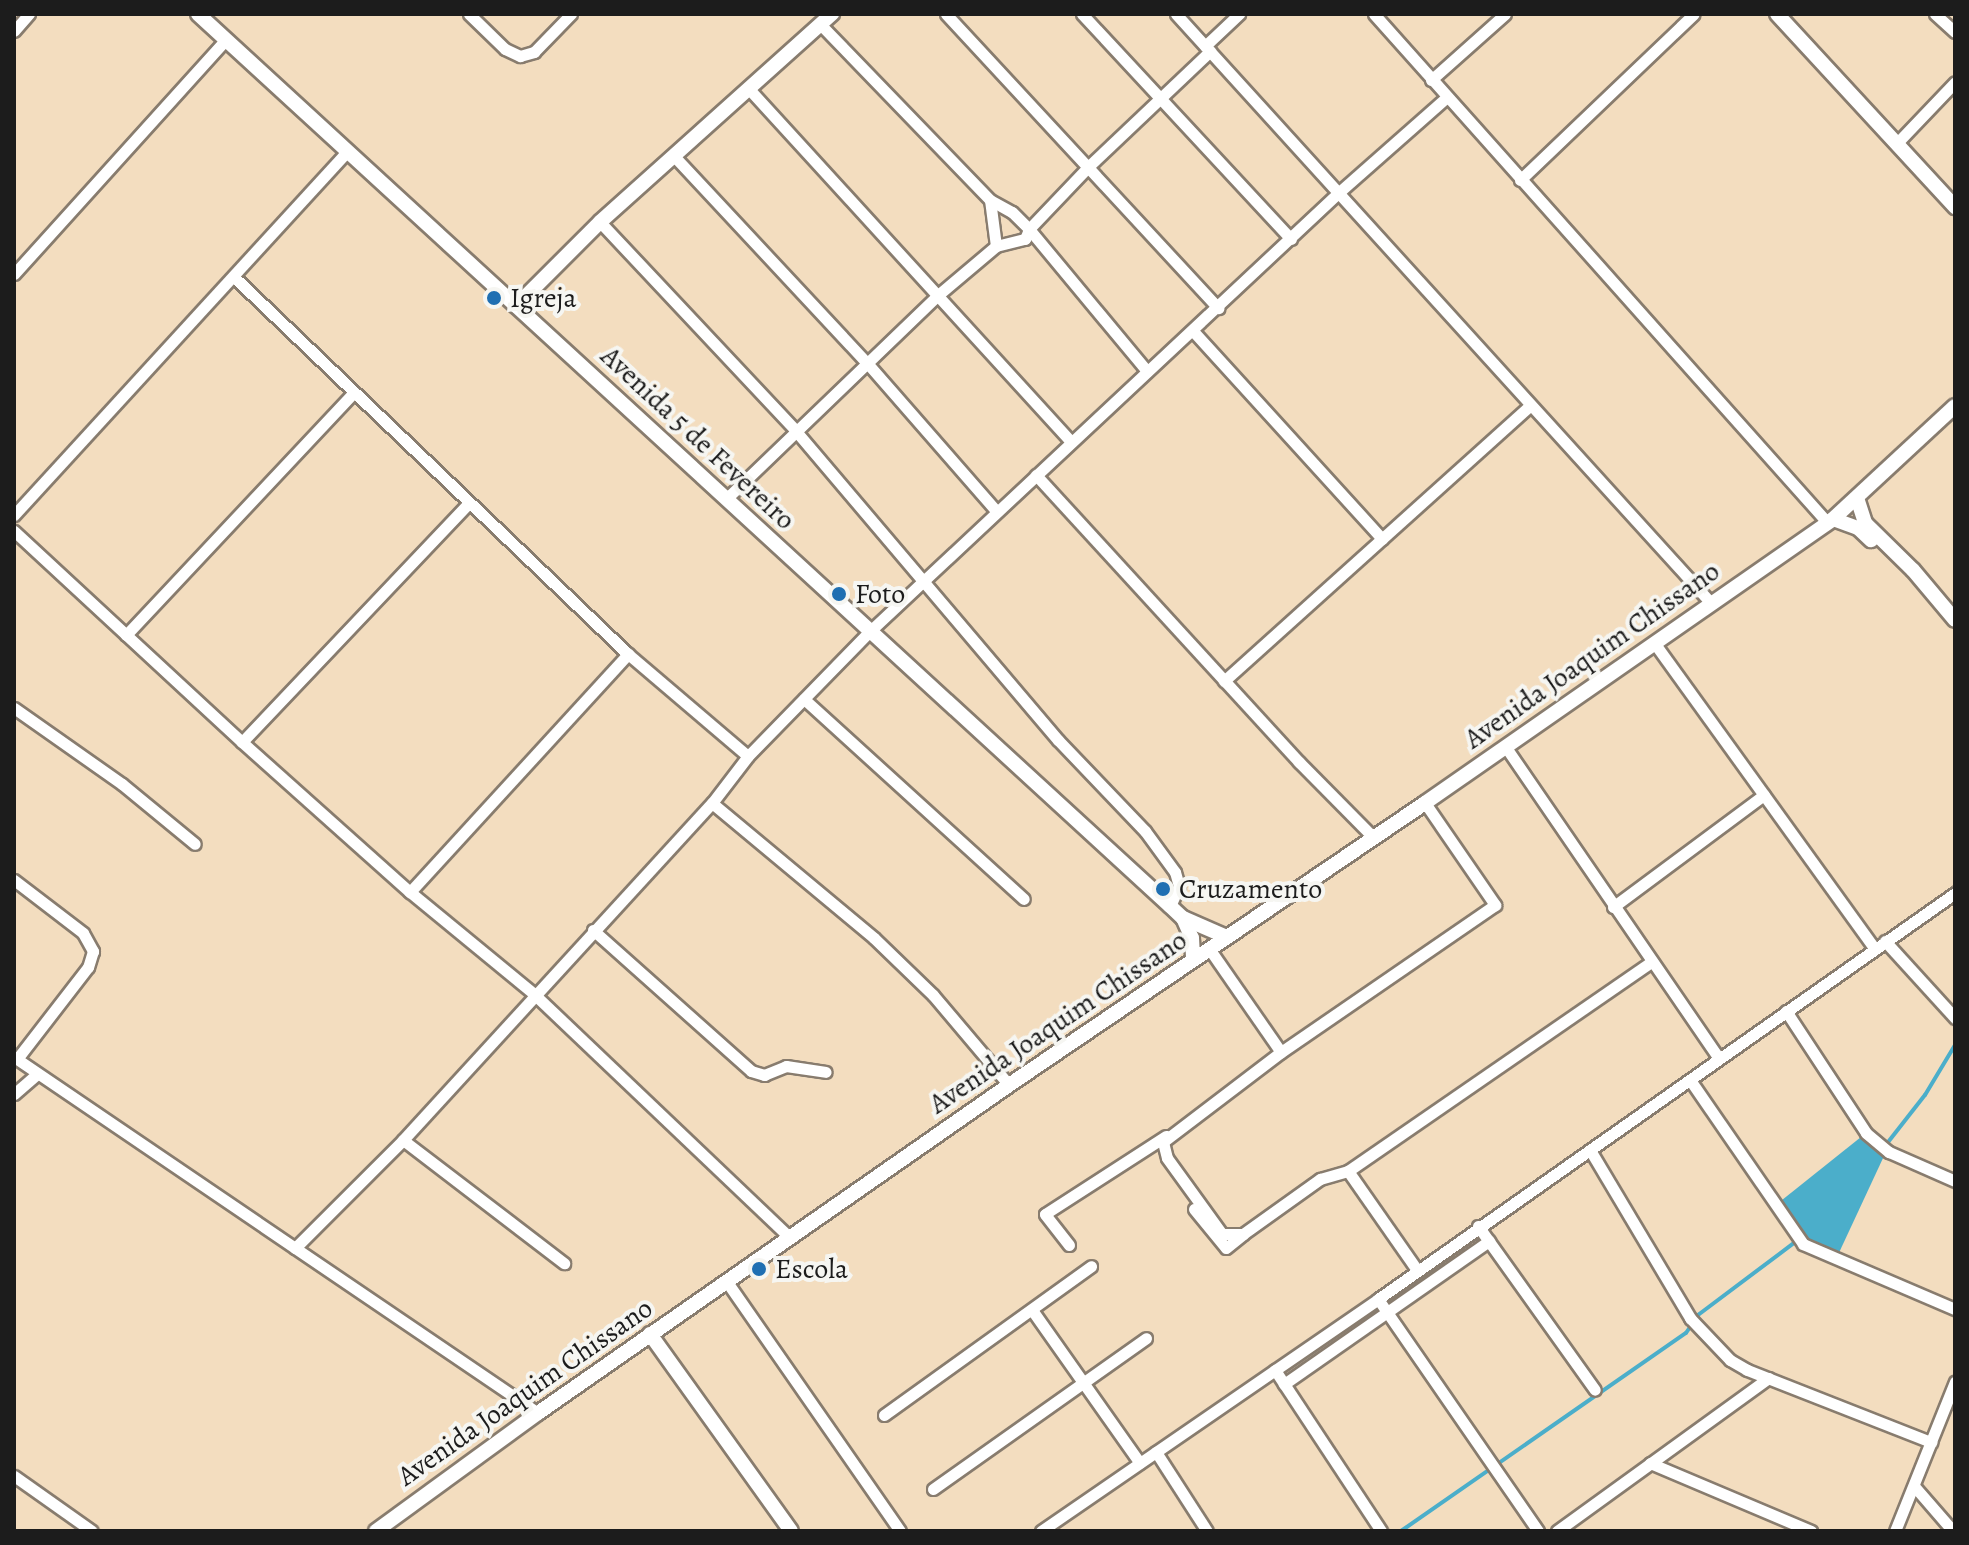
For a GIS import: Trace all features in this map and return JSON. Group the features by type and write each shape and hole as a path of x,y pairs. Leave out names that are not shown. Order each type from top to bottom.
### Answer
{"street":[{"path":"14,31 29,14"},
{"name":"Avenida 5 de Fevereiro","path":"198,14 1183,918"},
{"path":"469,14 505,49 520,56 534,52 571,14"},
{"path":"946,14 1218,308"},
{"path":"1082,14 1291,239"},
{"path":"1176,14 1712,604"},
{"path":"726,499 938,295 996,246 1025,239 1029,229 1239,14"},
{"path":"1374,14 1446,98 1830,521 1858,528 1923,584"},
{"path":"1431,80 1505,14"},
{"path":"1520,180 1694,14"},
{"path":"1777,14 1955,207"},
{"path":"1935,14 1955,32"},
{"path":"516,306 600,222 827,20 990,200 1012,212 1029,229 1147,371"},
{"path":"14,274 226,39"},
{"path":"1897,143 1955,82"},
{"path":"749,89 1071,442"},
{"path":"295,1248 403,1140 712,803 748,756 869,632 1337,194 1446,98"},
{"path":"14,515 348,151"},
{"path":"673,155 868,364 997,512"},
{"path":"990,200 996,246"},
{"path":"600,222 795,430 926,580 1058,740 1167,859 1179,886 1167,903"},
{"path":"234,277 628,654 748,756"},
{"path":"1193,331 1382,539"},
{"path":"126,635 354,392"},
{"path":"1224,681 1529,406"},
{"name":"Avenida Joaquim Chissano","path":"376,1531 789,1237 1193,958 1210,950 1372,836 1425,803 1830,521 1955,406"},
{"path":"1036,475 1224,681 1372,836"},
{"path":"1857,498 1865,523 1955,620"},
{"path":"242,742 469,503"},
{"path":"14,531 410,892 534,994 789,1237"},
{"path":"1655,644 1875,949"},
{"path":"410,892 628,654"},
{"path":"804,699 1024,899"},
{"path":"14,708 122,784 195,844"},
{"path":"1505,746 1719,1059"},
{"path":"1613,907 1764,795"},
{"path":"712,803 874,938 933,995 1009,1085"},
{"path":"1069,1245 1045,1214 1173,1132 1281,1052 1495,905 1425,803"},
{"path":"14,880 83,933 93,951 88,967 16,1058 36,1075 538,1413"},
{"path":"1041,1531 1378,1299 1955,893"},
{"path":"1183,918 1227,937"},
{"path":"1183,918 1192,938 1193,958"},
{"path":"593,930 751,1071 764,1075 786,1066 826,1072"},
{"path":"1885,941 1955,1018"},
{"path":"1210,950 1281,1052"},
{"path":"1150,1146 1216,1240 1226,1248 1320,1179 1348,1171 1651,962"},
{"path":"1786,1011 1866,1133 1889,1152 1955,1181"},
{"path":"14,1094 36,1075"},
{"path":"1690,1080 1799,1239 1955,1309"},
{"path":"1173,1132 1163,1142 1167,1158 1222,1234 1243,1234"},
{"path":"403,1140 564,1263"},
{"path":"1590,1150 1695,1322 1730,1360 1931,1442"},
{"path":"1348,1171 1417,1270"},
{"path":"1478,1226 1595,1390"},
{"path":"1284,1384 1489,1241"},
{"path":"884,1415 1091,1266"},
{"path":"727,1282 900,1531"},
{"path":"1378,1299 1538,1531"},
{"path":"1032,1310 1140,1463"},
{"path":"650,1334 791,1531"},
{"path":"933,1489 1146,1338"},
{"path":"1275,1370 1381,1531"},
{"path":"1557,1531 1768,1378"},
{"path":"1895,1531 1955,1382"},
{"path":"1156,1452 1207,1531"},
{"path":"1650,1463 1811,1531"},
{"path":"14,1476 92,1531"},
{"path":"1914,1486 1953,1531"}],"water":[{"path":"1861,1137 1884,1156 1837,1257 1805,1242 1777,1204"}],"waterway":[{"path":"1885,1146 1925,1095 1955,1045"},
{"path":"1401,1531 1686,1333 1698,1315 1798,1240"}],"place":[{"name":"Igreja","path":"494,298"},
{"name":"Foto","path":"839,594"},
{"name":"Cruzamento","path":"1163,889"},
{"name":"Escola","path":"759,1269"}]}
